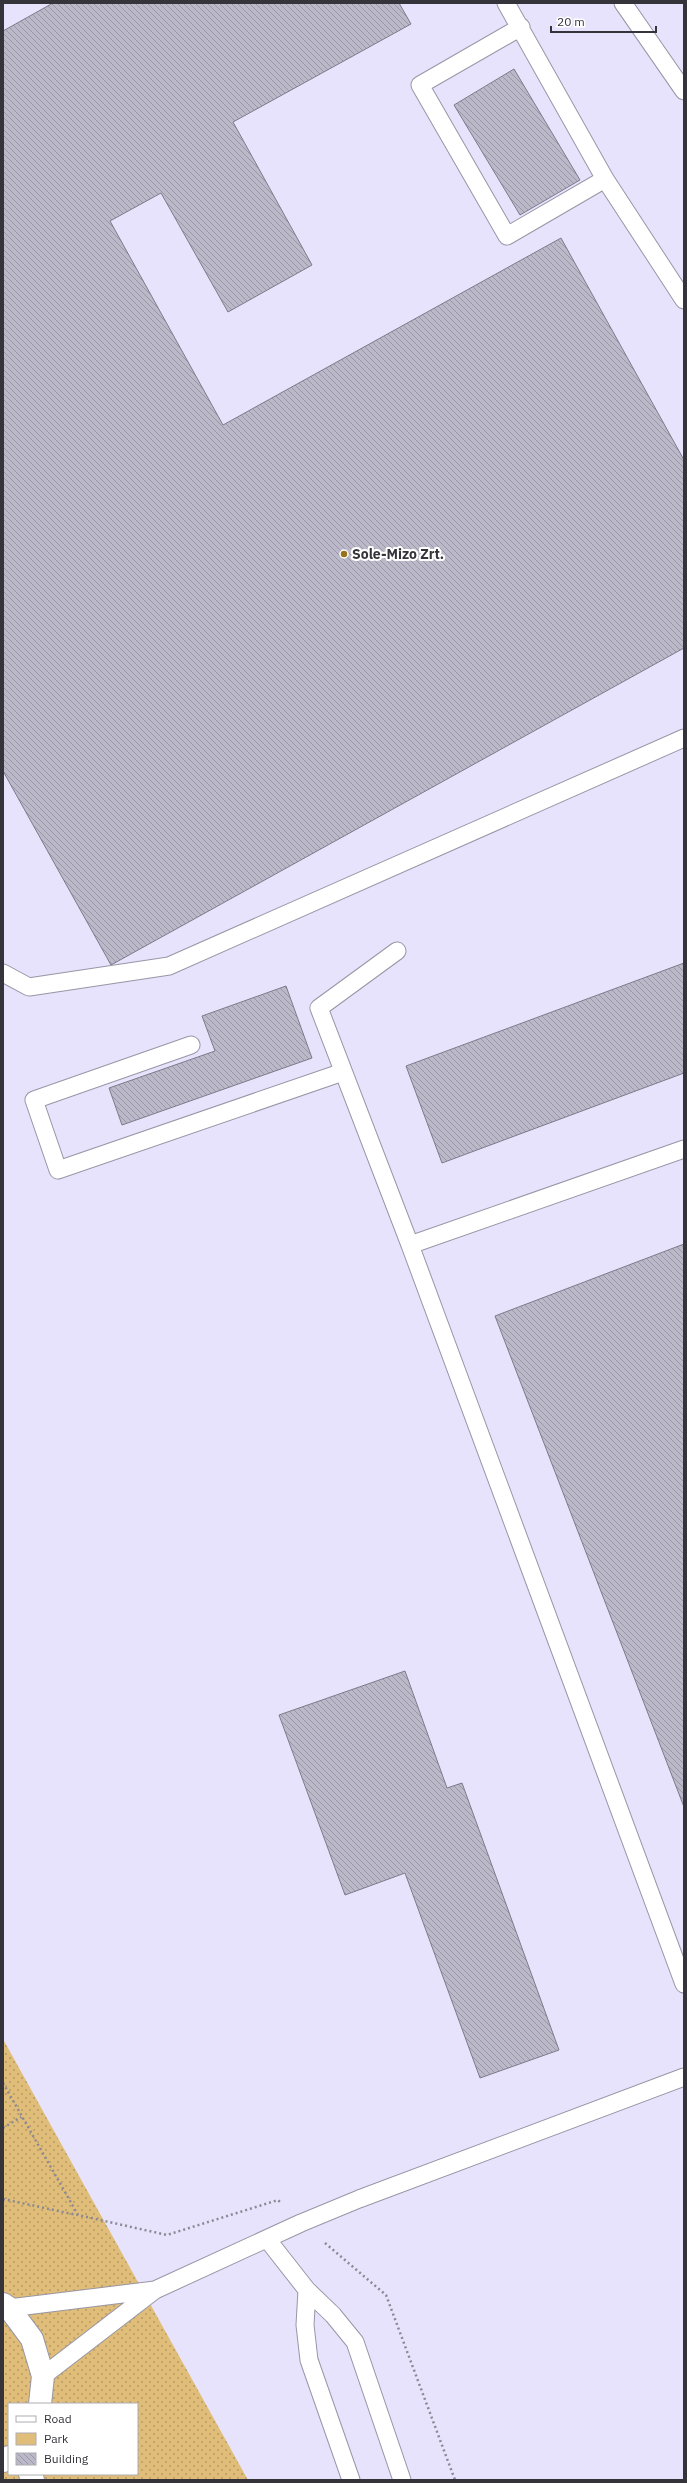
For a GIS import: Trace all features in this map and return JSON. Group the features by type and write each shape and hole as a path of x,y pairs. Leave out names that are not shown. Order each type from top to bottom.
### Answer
{"main road":[{"path":"6,2306 32,2339 43,2376 40,2403"}],"lane":[{"path":"506,3 521,27 605,179 684,300"},
{"path":"623,3 684,91"},
{"path":"521,27 420,85 507,236 605,179"},
{"path":"3,973 30,987 169,966 684,738"},
{"path":"397,951 319,1008 410,1245 684,1984"},
{"path":"191,1045 34,1100 58,1170 343,1072"},
{"path":"410,1245 684,1150"},
{"path":"43,2376 155,2290 359,2199 684,2077"},
{"path":"267,2239 307,2290 333,2315 355,2342 402,2480"},
{"path":"6,2306 155,2290"},
{"path":"307,2290 305,2325 309,2360 351,2480"}],"path":[{"path":"3,2084 21,2117 3,2128"},
{"path":"3,2199 78,2215"}],"shaded area":[{"path":"3,3 684,3 684,2480 248,2480 3,2039"}],"green space":[{"path":"3,2039 248,2480 3,2480"}],"building":[{"name":"Sole-Mizo Zrt.","path":"53,3 399,3 411,24 233,122 312,265 228,312 161,193 110,221 223,425 561,238 684,460 684,648 111,965 3,771 3,31"},
{"path":"514,69 580,180 520,215 454,105"},
{"path":"684,963 684,1073 442,1163 406,1066"},
{"path":"286,986 312,1058 122,1125 109,1088 215,1051 202,1016"},
{"path":"684,1244 684,1807 495,1316"},
{"path":"405,1671 447,1788 462,1783 559,2050 480,2078 405,1873 345,1895 279,1715"}],"place":[{"name":"Sole-Mizo Zrt.","path":"344,554"}]}
